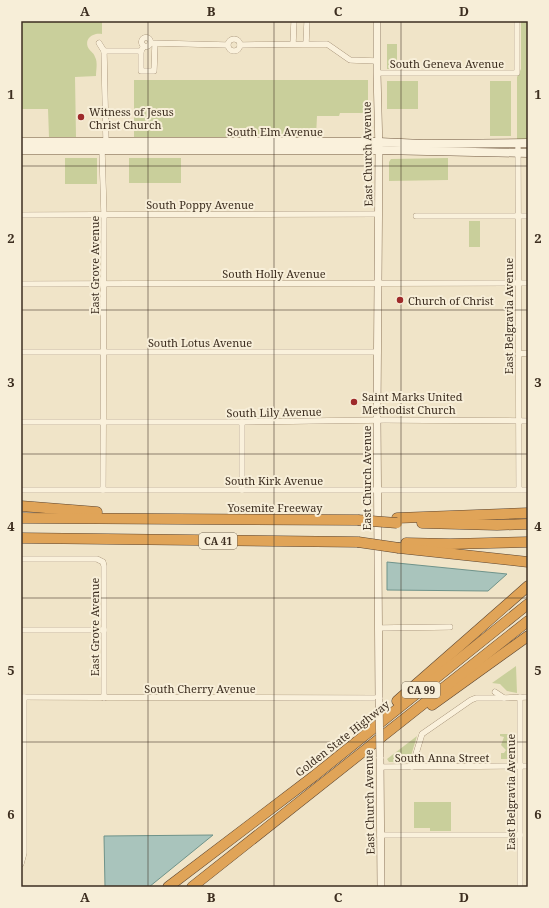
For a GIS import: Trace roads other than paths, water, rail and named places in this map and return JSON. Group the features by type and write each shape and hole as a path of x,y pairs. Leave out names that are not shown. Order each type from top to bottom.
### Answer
{"highway":[{"path":"21,506 167,518"},
{"path":"397,520 528,513"},
{"name":"Yosemite Freeway","path":"21,518 397,520 497,525 528,524"},
{"name":"CA 41","path":"21,538 358,542 398,545 528,542"},
{"path":"21,543 79,543 135,540"},
{"path":"398,545 528,562"},
{"path":"314,776 528,586"},
{"name":"Golden State Highway","path":"166,887 314,776 528,604"},
{"name":"Golden State Highway","path":"192,887 528,621"},
{"path":"320,785 350,767 411,719 528,636"}],"main road":[{"name":"South Elm Avenue","path":"21,142 379,142 423,144 528,143"},
{"name":"South Elm Avenue","path":"21,150 380,150 528,153"}],"street":[{"path":"293,44 294,21"},
{"path":"306,44 307,21"},
{"name":"East Church Avenue","path":"377,21 377,73 380,150 377,489 381,887"},
{"name":"South Geneva Avenue","path":"377,73 517,73 517,21"},
{"path":"227,45 233,38 239,40 240,45"},
{"path":"99,43 104,51 148,46 227,45"},
{"path":"240,45 327,44 350,60 377,61"},
{"path":"227,45 229,49 234,51 239,48 240,45"},
{"name":"East Grove Avenue","path":"103,490 104,215 102,150 106,142 104,51"},
{"name":"East Belgravia Avenue","path":"518,143 518,490"},
{"name":"South Poppy Avenue","path":"21,215 379,214"},
{"path":"416,216 528,216"},
{"name":"South Holly Avenue","path":"21,284 528,283"},
{"name":"South Lotus Avenue","path":"21,352 378,352"},
{"path":"518,354 528,353"},
{"name":"South Lily Avenue","path":"21,422 242,422 377,420 528,421"},
{"path":"242,422 242,490"},
{"name":"South Kirk Avenue","path":"21,490 528,490"},
{"name":"East Grove Avenue","path":"21,559 97,559 103,562 104,698"},
{"path":"378,628 450,627"},
{"path":"21,630 104,630"},
{"path":"495,692 504,698"},
{"path":"21,864 24,853 23,697"},
{"name":"South Cherry Avenue","path":"23,697 379,699"},
{"name":"East Belgravia Avenue","path":"520,697 520,887"},
{"path":"412,767 422,734 471,700 476,698 528,697"},
{"name":"South Anna Street","path":"380,767 528,766"},
{"path":"380,835 520,835"}],"water":[{"path":"387,562 507,574 488,591 387,590"},
{"path":"213,835 149,887 105,887 104,836"}],"place":[{"name":"Witness of Jesus Christ Church","path":"81,117"},
{"name":"Church of Christ","path":"400,300"},
{"name":"Saint Marks United Methodist Church","path":"354,402"}]}
